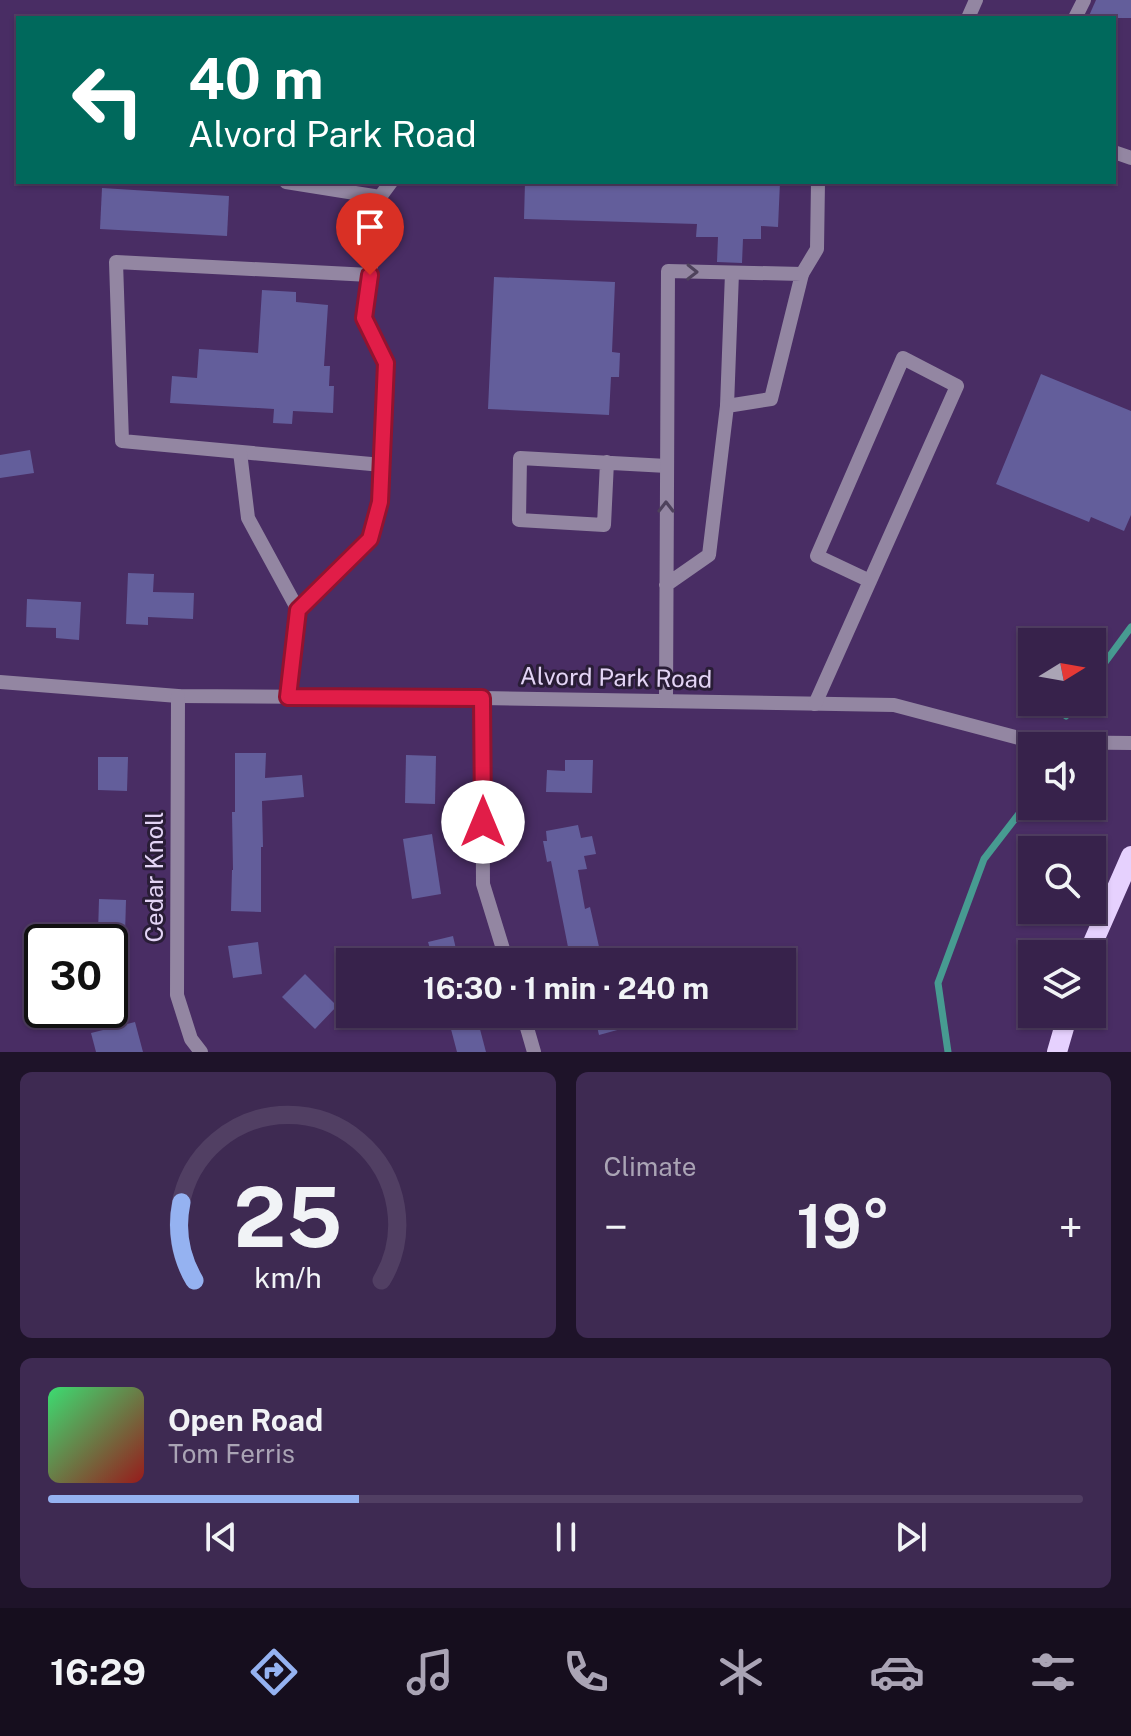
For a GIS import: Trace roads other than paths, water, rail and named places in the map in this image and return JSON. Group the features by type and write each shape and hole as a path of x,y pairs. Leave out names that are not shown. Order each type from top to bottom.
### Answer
{"main road":[{"path":"1094,940 1131,856"},
{"path":"1057,1052 1064,1028"}],"street":[{"path":"299,184 380,197"},
{"path":"298,610 370,539 380,502 386,363 364,318 380,197 390,184"},
{"path":"727,406 771,399 802,274 817,249 818,184"},
{"path":"370,275 116,262 122,441 382,465"},
{"path":"666,701 668,271 802,274"},
{"path":"666,585 709,555 727,406 732,273"},
{"path":"815,704 870,581 957,386 903,358 817,556 870,581"},
{"path":"240,452 248,518 298,610 288,697"},
{"path":"607,462 604,525 519,520 520,458 607,462 667,466"},
{"name":"Alvord Park Road","path":"0,682 178,696 894,705 1034,742 1131,743"},
{"name":"Cedar Knoll","path":"178,696 177,995 191,1039 201,1052"},
{"path":"482,698 483,884 503,948"},
{"path":"527,1028 534,1052"}],"waterway":[{"path":"1106,661 1131,627"},
{"path":"948,1052 938,983 984,859 1018,815"}]}
